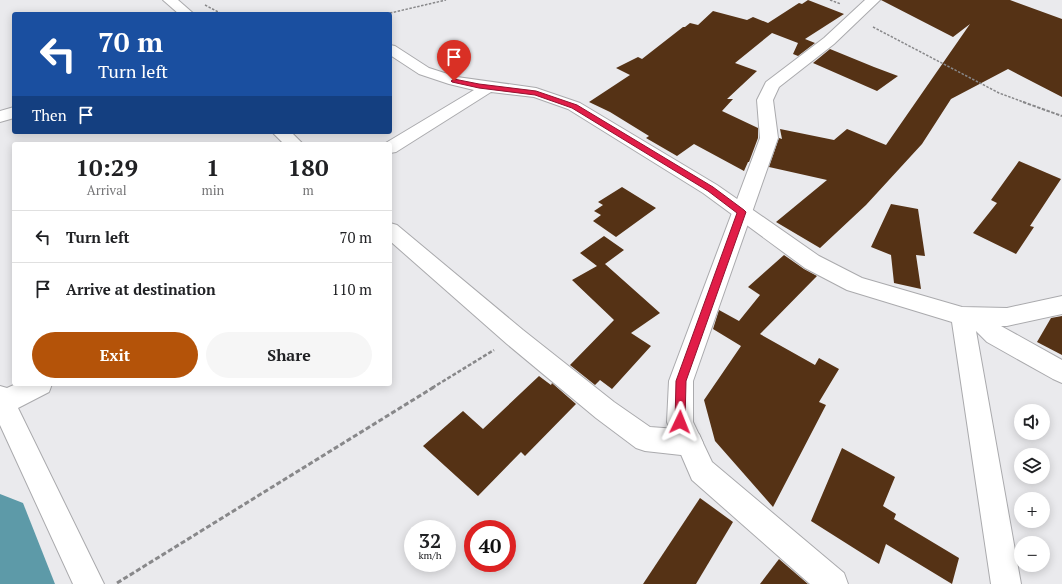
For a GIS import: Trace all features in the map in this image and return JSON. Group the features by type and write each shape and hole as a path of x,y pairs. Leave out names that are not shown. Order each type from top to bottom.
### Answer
{"street":[{"path":"170,0 185,12"},
{"path":"834,584 702,471 680,422 681,381 769,138 765,100 772,86 829,41 873,0"},
{"path":"392,50 424,71 454,81 536,93 574,106 710,189 812,262 854,284 968,316 1007,317 1062,305"},
{"path":"392,147 489,87"},
{"path":"0,117 12,113"},
{"path":"283,134 292,142"},
{"path":"392,232 515,337 605,410 645,439 690,443"},
{"path":"968,316 996,335 1062,372"},
{"path":"968,316 1006,584"},
{"path":"35,386 1,400 89,584"}],"path":[{"path":"392,13 446,0"},
{"path":"201,2 216,12"},
{"path":"854,18 999,93 1062,116"},
{"path":"115,584 515,337"}],"building":[{"path":"808,0 844,14 805,39 815,43 798,56 793,54 798,43 772,33 735,63 757,71 727,99 733,99 722,111 758,128 758,138 744,171 694,144 677,156 646,138 649,136 610,112 589,102 630,75 616,68 638,57 642,59 683,27 690,23 698,25 713,11 747,20 753,17 768,23 799,3 802,4"},
{"path":"881,0 1010,0 1062,19 1062,97 1008,69 951,99 922,144 866,205 820,248 776,222 827,180 769,167 779,138 782,139 780,129 834,140 847,129 886,145 970,24 953,37"},
{"path":"830,49 898,76 877,91 813,63"},
{"path":"1019,161 1061,179 1030,226 1034,227 1016,254 973,233 997,203 991,200"},
{"path":"622,187 656,208 616,237 593,221 601,215 594,211 603,205 598,202"},
{"path":"891,204 918,209 925,256 916,255 921,289 894,283 891,255 871,247"},
{"path":"604,236 624,250 605,264 660,313 631,333 651,346 612,389 600,380 595,385 570,365 614,320 572,280 597,266 580,253"},
{"path":"784,255 817,276 760,334 815,365 819,358 839,369 819,402 826,405 773,507 715,441 704,400 741,346 713,329 719,310 739,321 760,295 748,287"},
{"path":"1062,316 1062,355 1037,342 1051,318"},
{"path":"539,376 551,385 552,383 576,404 525,456 521,452 478,496 423,446 463,411 483,429"},
{"path":"842,448 895,477 883,506 896,514 894,519 959,558 952,584 886,544 879,564 811,521"},
{"path":"700,498 733,522 696,584 643,584"},
{"path":"779,559 808,584 760,584"}],"waterway":[{"path":"0,526 21,584"}],"route":[{"path":"454,81 479,86 536,93 574,106 710,189 742,212 681,381 680,422"}]}
